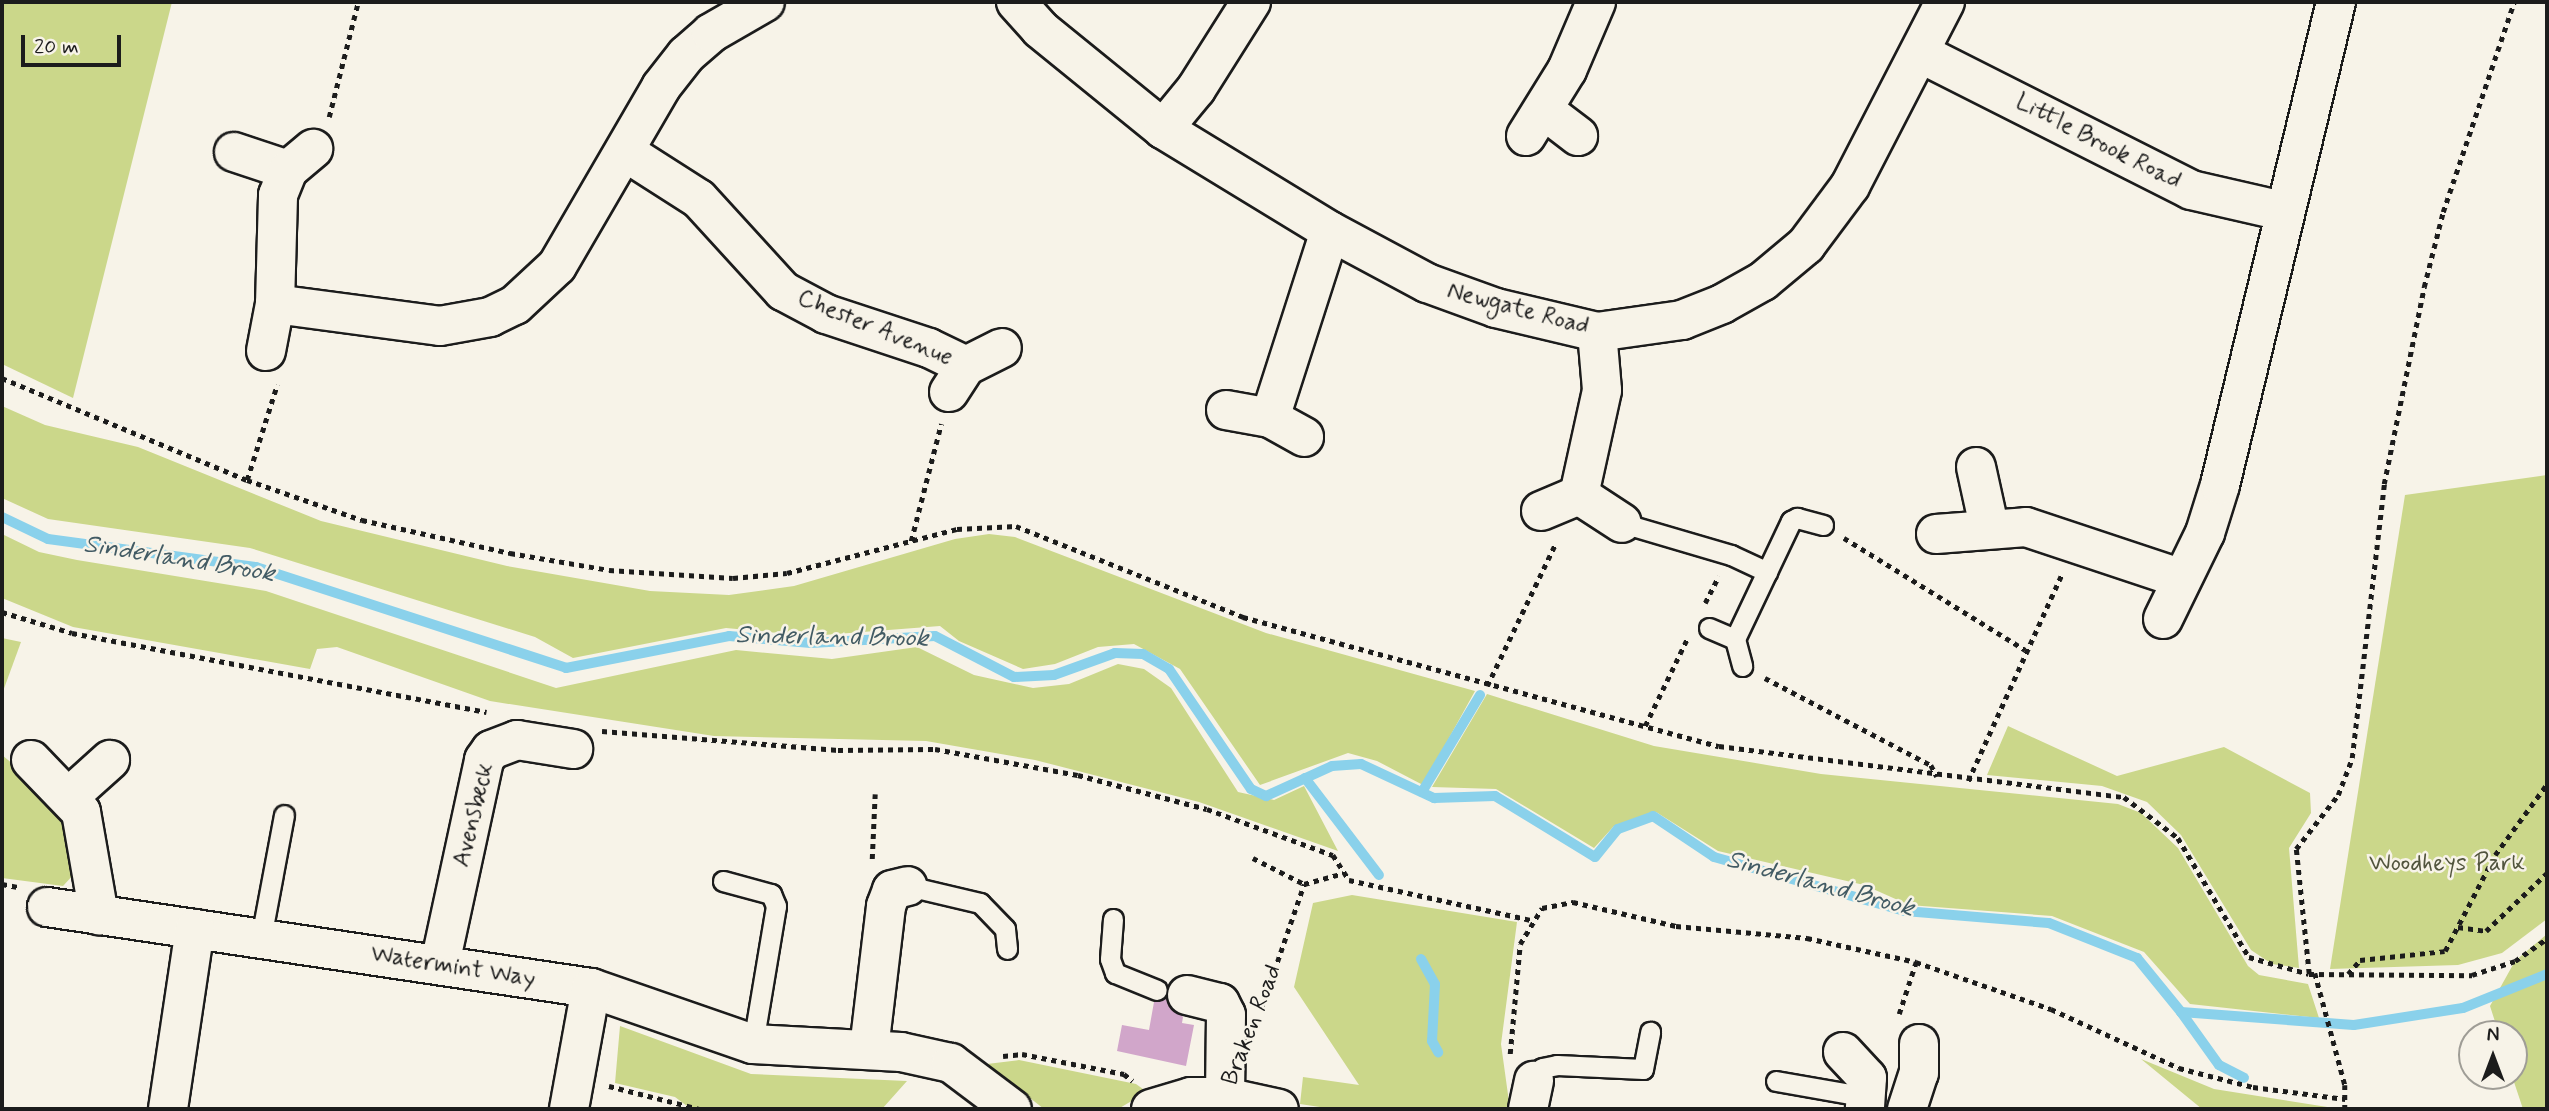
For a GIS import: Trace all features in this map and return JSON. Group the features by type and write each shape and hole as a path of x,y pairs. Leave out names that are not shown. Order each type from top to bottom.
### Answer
{"street":[{"path":"275,304 440,326 490,317 538,288 557,266 626,153 661,87 686,55 710,33 765,2"},
{"name":"Newgate Road","path":"1016,2 1040,29 1163,130 1330,231 1427,283 1496,308 1597,331 1682,320 1722,304 1763,281 1806,245 1850,186 1945,2"},
{"path":"1163,130 1196,89 1251,2"},
{"path":"1578,135 1535,123 1596,2"},
{"path":"2163,619 2205,533 2233,438 2283,211 2336,2"},
{"name":"Little Brook Road","path":"1920,53 2191,190 2283,211"},
{"path":"234,152 300,160 274,216 275,304 266,351"},
{"name":"Chester Avenue","path":"626,153 699,199 783,291 826,314 929,348 958,379 1002,348"},
{"path":"1270,418 1330,231"},
{"path":"1579,495 1602,390 1597,331"},
{"path":"1226,410 1270,418 1304,437"},
{"path":"1976,467 1989,526"},
{"path":"1541,511 1579,495"},
{"path":"1579,495 1622,523"},
{"path":"1936,534 1989,526 2026,527 2079,540 2182,579"},
{"name":"Avensbeck","path":"440,964 484,760 491,750 517,740 581,739"},
{"path":"31,760 70,796 87,834 99,915"},
{"path":"70,796 110,760"},
{"path":"860,1048 886,906 892,890 908,886"},
{"name":"Watermint Way","path":"47,907 591,988 753,1044 860,1048 947,1062"},
{"path":"168,1109 195,929"},
{"path":"572,1094 591,988"},
{"name":"Braken Road","path":"1172,993 1220,1003 1226,1015 1225,1097"},
{"path":"1915,1108 1919,1044"},
{"path":"1843,1052 1861,1069 1866,1103"},
{"path":"947,1062 1012,1109"},
{"path":"1159,1106 1225,1097 1279,1109"}],"lane":[{"path":"1742,666 1735,639 1791,522 1797,518 1823,525"},
{"path":"1622,523 1731,555 1767,572"},
{"path":"1709,628 1735,639"},
{"path":"261,938 284,815"},
{"path":"723,881 771,894 776,906 753,1044"},
{"path":"908,886 980,904 1005,929 1007,949"},
{"name":"Braken Road","path":"1112,919 1110,949 1115,973 1172,993"},
{"path":"1531,1094 1542,1069 1557,1065 1643,1069 1650,1032"},
{"path":"1776,1081 1866,1103"}],"path":[{"path":"300,160 326,132 358,2"},
{"path":"2345,1109 2341,1070 2318,984 2312,974 2296,849 2338,795 2351,758 2384,484 2424,287 2443,212 2514,2"},
{"path":"247,481 278,385 266,351"},
{"path":"2,379 247,481 426,536 680,577 787,573 988,524 1016,526 1243,617 1487,686 1719,746 1937,777 2094,792 2141,806 2178,838 2249,957 2312,974 2472,975 2515,961 2547,939"},
{"path":"911,542 958,379"},
{"path":"1487,686 1579,495"},
{"path":"1823,525 2025,650"},
{"path":"1968,780 2025,650 2079,540"},
{"path":"2,612 72,633 500,715"},
{"path":"1742,666 1931,765 1937,777"},
{"path":"581,739 934,749 1079,775 1207,809 1333,855 1349,880 1401,895 1531,920"},
{"path":"2348,974 2360,960 2445,951 2496,855 2547,784"},
{"path":"1254,858 1304,884 1345,873"},
{"path":"2458,927 2486,931 2547,873"},
{"name":"Braken Road","path":"1257,1023 1304,884"},
{"path":"1531,1094 1510,1067 1514,983 1531,920 1542,908 1573,902 1676,926 1852,946 2051,1009 2179,1069 2253,1087 2345,1100"},
{"path":"947,1062 1022,1054 1124,1074 1159,1106"},
{"path":"572,1094 700,1109"}],"green space":[{"path":"2,2 172,2 73,398 2,364"},
{"path":"2,406 45,425 138,447 321,521 507,566 650,591 729,595 794,586 955,539 989,534 1015,537 1266,633 1475,691 1423,785 1377,761 1348,753 1260,785 1180,669 1134,644 1098,647 1055,664 1023,669 959,641 940,626 811,636 726,628 573,658 535,637 250,548 48,519 2,498"},
{"name":"Woodheys Park","path":"2547,475 2547,919 2502,953 2458,965 2330,969 2405,495"},
{"path":"2,534 39,552 266,591 556,688 736,650 832,659 917,647 974,675 1033,688 1069,684 1118,664 1144,669 1171,688 1238,792 1274,800 1304,786 1338,851 1199,802 1035,760 926,741 714,736 490,701 337,647 317,649 310,669 73,627 2,598"},
{"path":"2,638 21,642 2,694"},
{"path":"1487,694 1654,746 1821,774 2118,804 2141,813 2178,848 2248,966 2259,975 2308,984 2319,1018 2190,1004 2144,952 2052,916 1909,905 1864,885 1718,851 1656,812 1614,826 1594,848 1496,789 1432,787"},
{"path":"2008,726 2117,776 2224,747 2310,793 2311,813 2289,848 2299,968 2272,964 2251,950 2181,835 2147,802 2102,786 1987,775"},
{"path":"2,755 66,808 75,873 63,886 2,878"},
{"path":"1352,895 1517,922 1501,1044 1510,1109 1333,1109 1300,1104 1303,1077 1359,1085 1294,987 1313,903"},
{"path":"2547,934 2547,1109 2523,1109 2517,1090 2528,1090 2528,1020 2494,1020 2490,1006 2515,961"},
{"path":"620,1026 751,1074 907,1081 882,1109 691,1109 675,1097 615,1083"},
{"path":"2141,1059 2214,1089 2340,1109 2202,1109"},
{"path":"1019,1060 1136,1084 1147,1092 1118,1109 1044,1109 987,1064"}],"building":[{"path":"1166,998 1183,1017 1182,1023 1194,1025 1186,1066 1117,1051 1122,1025 1149,1030 1154,1002"}],"waterway":[{"name":"Sinderland Brook","path":"2,517 48,539 256,567 566,668 729,636 811,643 935,636 1014,677 1054,675 1115,653 1143,654 1169,669 1251,789 1266,796 1332,766 1361,764 1434,798 1495,796 1595,857 1618,829 1653,816 1714,857 1905,911 2049,923 2137,958 2181,1012 2354,1025 2463,1008 2547,974"},
{"path":"1422,792 1480,695"},
{"path":"1305,778 1379,875"},
{"path":"1421,959 1435,984 1432,1041 1438,1052"},
{"path":"2181,1012 2219,1065 2244,1078"}]}
